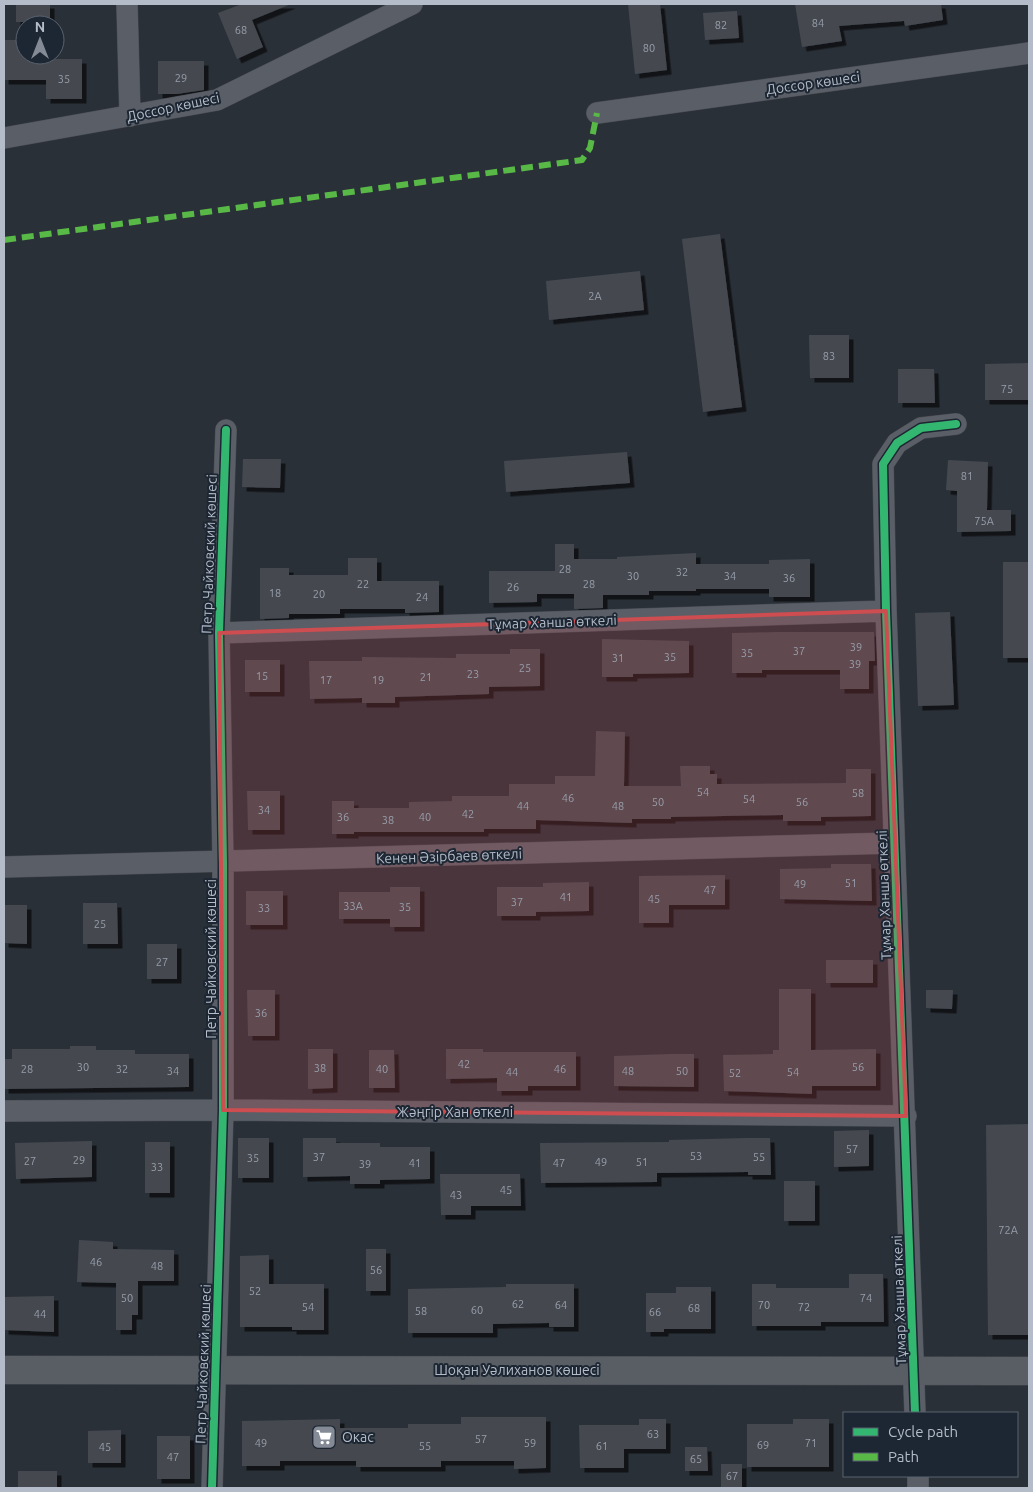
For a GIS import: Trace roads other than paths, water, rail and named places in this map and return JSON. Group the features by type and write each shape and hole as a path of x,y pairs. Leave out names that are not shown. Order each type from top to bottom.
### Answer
{"main road":[{"name":"Шоқан Уәлиханов көшесі","path":"4,1370 1029,1371"}],"street":[{"path":"127,4 130,116"},
{"name":"Доссор көшесі","path":"4,138 217,100 412,4"},
{"name":"Доссор көшесі","path":"597,113 1029,53"},
{"name":"Тұмар Ханша өткелі","path":"915,1412 906,1116 886,611 883,464 897,443 921,428 956,424"},
{"name":"Петр Чайковский көшесі","path":"212,1488 223,1110 223,862 219,633 226,430"},
{"name":"Тұмар Ханша өткелі","path":"219,633 886,611"},
{"name":"Кенен Әзірбаев өткелі","path":"4,867 894,843"},
{"name":"Жәңгір Хан өткелі","path":"4,1111 223,1110 906,1116"}],"place":[{"name":"Окас","path":"324,1437"}]}
